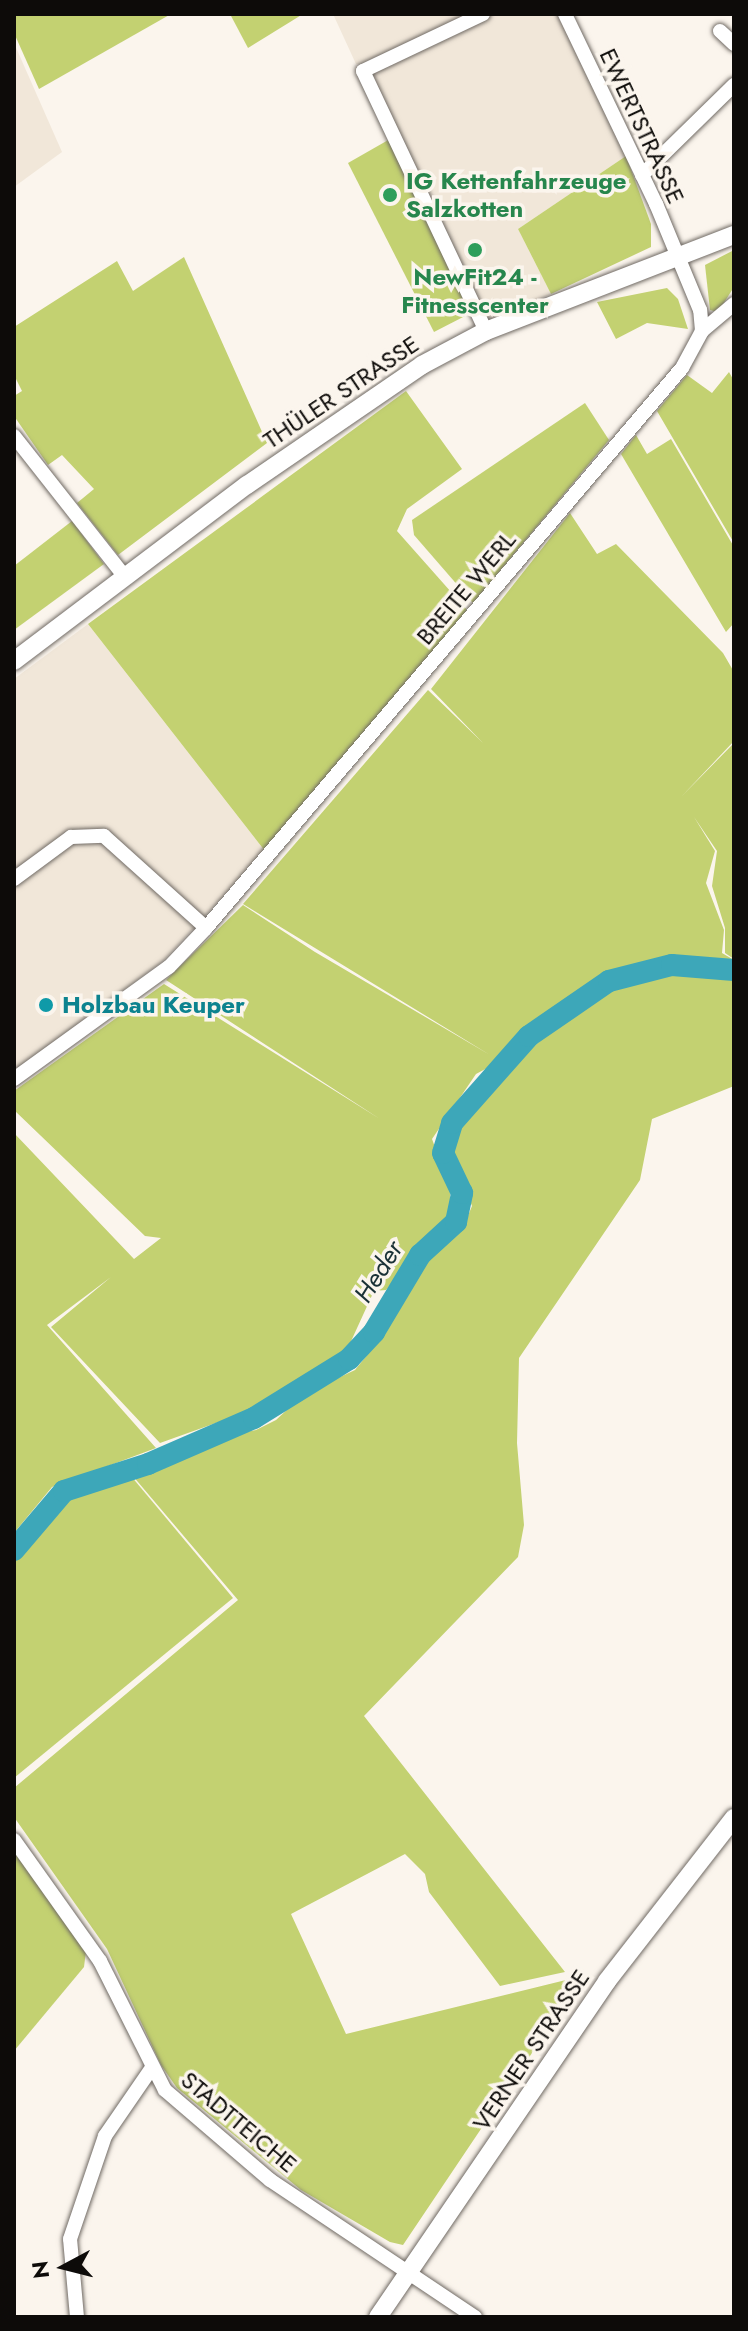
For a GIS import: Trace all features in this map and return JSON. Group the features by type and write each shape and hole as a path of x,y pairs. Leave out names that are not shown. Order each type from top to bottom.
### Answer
{"main road":[{"name":"THÜLER STRASSE","path":"14,661 362,402 486,331 734,235"},
{"name":"VERNER STRASSE","path":"378,2317 607,1981 734,1818"}],"street":[{"path":"483,14 363,71 486,331"},
{"name":"EWERTSTRASSE","path":"565,14 642,175 678,259"},
{"path":"720,31 734,44"},
{"path":"642,175 734,85"},
{"path":"678,259 700,310 702,331"},
{"path":"702,331 734,304"},
{"name":"BREITE WERL","path":"14,1079 169,967 206,928 682,368 702,331"},
{"path":"14,436 125,577"},
{"path":"14,879 71,837 104,836 206,928"},
{"name":"STADTTEICHE","path":"14,1840 100,1961 151,2069 179,2105 270,2180 409,2270 475,2317"},
{"path":"77,2317 70,2239 105,2136 151,2069"}],"shaded area":[{"path":"333,14 559,14 626,156 518,229 551,294 488,321 364,64 356,64"},
{"path":"14,43 62,152 14,187"},
{"path":"88,624 265,851 163,961 14,1071 14,679"}],"green space":[{"path":"14,14 171,14 39,89 14,33"},
{"path":"230,14 303,14 248,48"},
{"path":"390,139 469,307 467,315 434,332 348,163"},
{"path":"626,156 651,224 651,247 551,294 518,229"},
{"path":"734,250 734,287 718,312 710,310 705,265"},
{"path":"184,257 267,443 118,555 77,503 94,489 62,455 48,465 14,416 14,396 22,391 14,375 14,327 117,261 133,291"},
{"path":"667,288 678,299 688,329 647,323 616,339 597,302"},
{"path":"729,372 734,381 734,543 657,411 687,375 712,393"},
{"path":"406,391 462,469 407,509 397,531 467,610 265,851 88,624"},
{"path":"585,403 609,440 473,603 414,535 412,520"},
{"path":"636,435 647,454 671,439 734,547 734,623 726,632 621,454"},
{"path":"570,513 597,554 616,544 723,653 734,672 734,741 681,797 734,743 734,959 725,953 725,928 712,886 717,851 694,817 715,851 706,883 724,930 722,953 734,960 734,977 727,976 734,978 734,1086 652,1119 640,1180 519,1358 517,1443 524,1525 518,1557 364,1716 565,1972 500,1986 429,1892 425,1874 405,1854 291,1914 346,2034 574,1978 577,1986 403,2245 390,2242 301,2190 177,2088 161,2065 107,1949 14,1817 14,1788 238,1600 132,1475 220,1437 256,1430 276,1420 304,1394 355,1370 385,1333 425,1260 465,1223 472,1206 451,1152 458,1127 487,1089 543,1038 476,1074 432,1139 450,1188 450,1213 386,1290 374,1291 347,1350 255,1409 160,1443 51,1327 111,1277 47,1325 156,1448 52,1487 14,1533 14,1133 134,1259 161,1238 145,1236 14,1110 14,1091 164,984 380,1119 166,980 243,905 315,952 490,1055 243,904 428,690 483,743 431,689"},
{"path":"72,521 104,564 14,630 14,566"},
{"path":"131,1476 233,1598 14,1778 14,1560 68,1496"},
{"path":"14,1849 86,1951 84,1967 14,2051"}],"waterway":[{"name":"Heder","path":"14,1550 64,1491 148,1464 254,1418 349,1359 374,1332 420,1255 456,1222 462,1193 443,1153 452,1123 529,1036 609,981 672,965 734,970"}],"place":[{"name":"IG Kettenfahrzeuge Salzkotten","path":"390,195"},
{"name":"NewFit24 - Fitnesscenter","path":"475,250"},
{"name":"Holzbau Keuper","path":"46,1005"}]}
